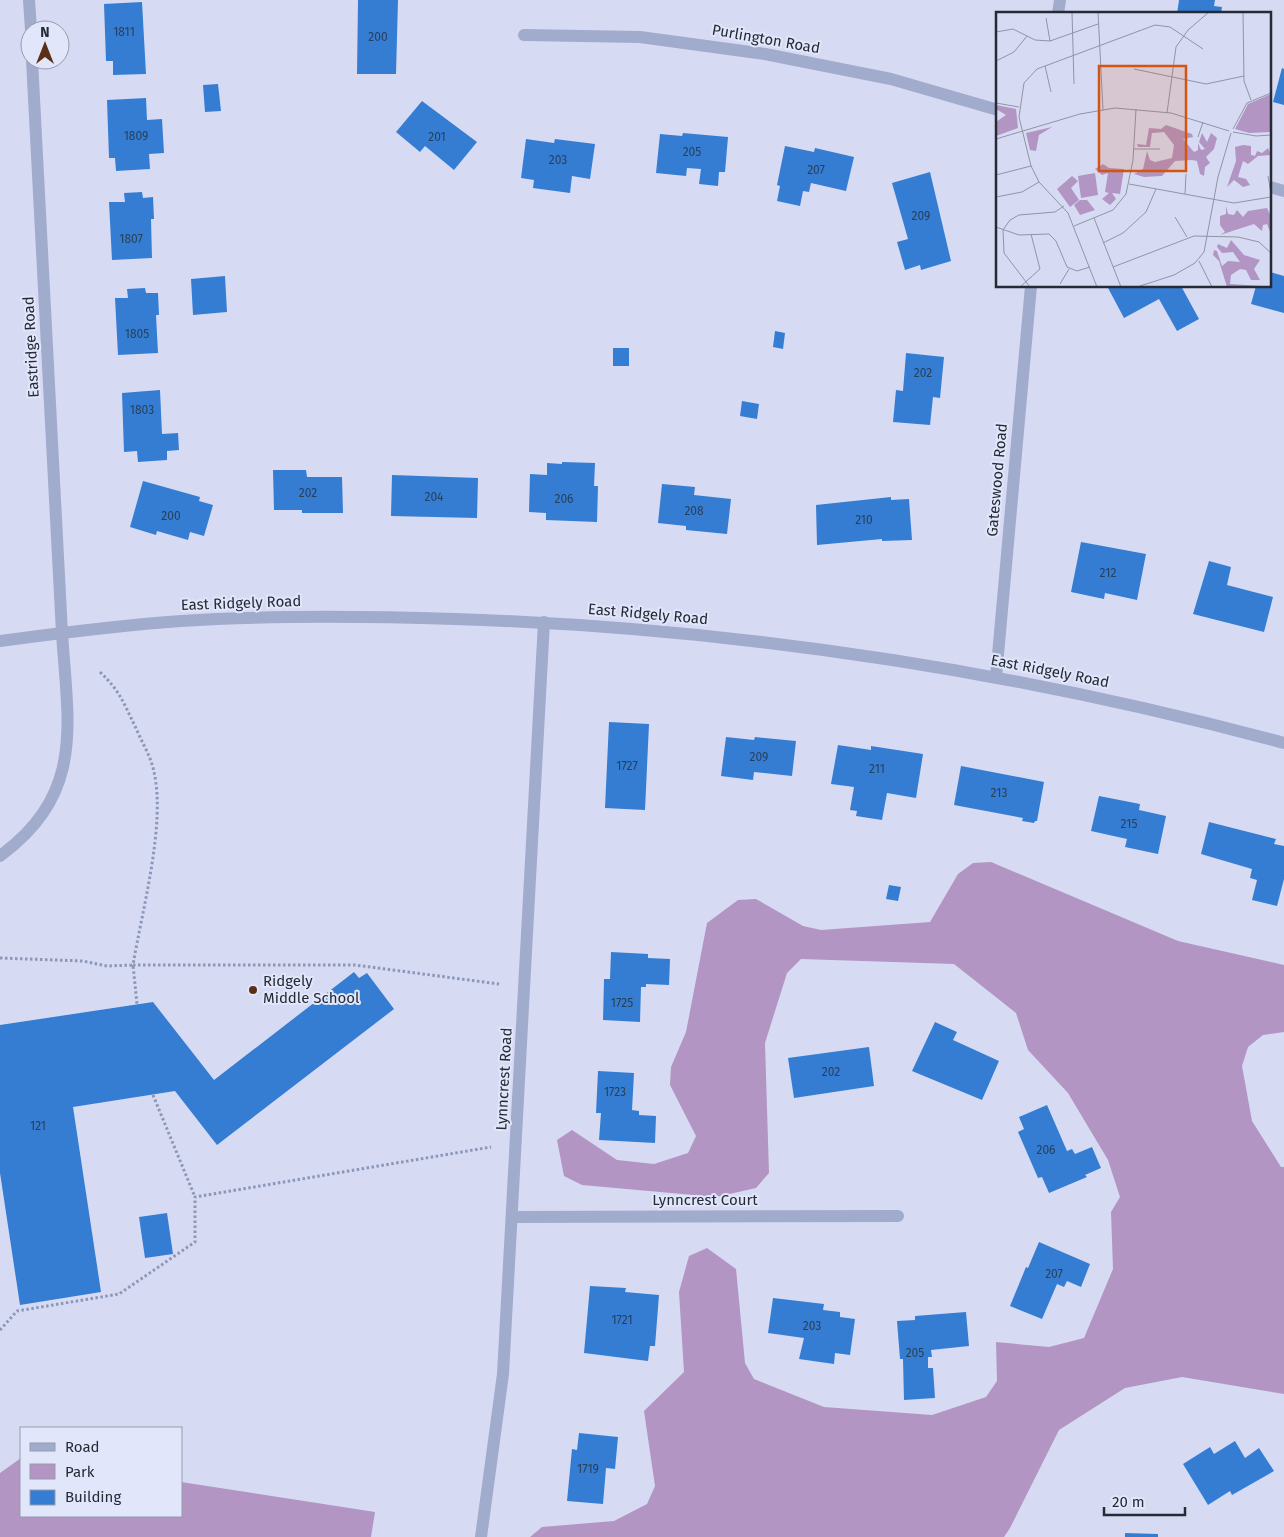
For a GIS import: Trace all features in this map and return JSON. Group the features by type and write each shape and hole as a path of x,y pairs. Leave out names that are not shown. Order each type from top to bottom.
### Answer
{"street":[{"path":"29,0 30,20"},
{"name":"Purlington Road","path":"524,35 640,38 755,52 891,79 996,109"},
{"name":"Eastridge Road","path":"0,856 22,840 45,812 60,780 68,743 33,70"},
{"name":"Gateswood Road","path":"996,677 1031,288"},
{"name":"East Ridgely Road","path":"0,641 178,621 245,618 347,616 544,622 767,641 996,677 1109,700 1284,743"},
{"name":"Lynncrest Road","path":"481,1537 503,1374 544,622"},
{"name":"Lynncrest Court","path":"512,1217 898,1216"}],"path":[{"path":"100,672 118,689 154,771 157,792 155,842 133,965 137,1004"},
{"path":"0,958 82,960 107,966 355,964 499,984"},
{"path":"0,1330 18,1311 119,1294 195,1242 196,1197 153,1094"},
{"path":"196,1197 491,1147"}],"green space":[{"path":"991,862 1178,941 1284,965 1284,1032 1263,1035 1248,1047 1242,1066 1252,1121 1281,1167 1284,1167 1284,1394 1182,1377 1125,1388 1059,1430 1004,1537 530,1537 542,1527 614,1521 647,1504 655,1486 644,1411 684,1372 679,1292 689,1256 707,1248 736,1269 745,1363 754,1379 824,1407 932,1415 986,1397 997,1381 996,1342 1049,1347 1084,1338 1113,1269 1111,1212 1120,1197 1108,1160 1068,1093 1028,1050 1016,1013 954,964 801,959 787,973 765,1043 769,1173 756,1188 716,1197 582,1185 564,1176 557,1140 572,1130 617,1160 654,1164 688,1153 696,1136 670,1085 671,1067 686,1032 707,923 738,900 756,899 803,926 821,930 930,922 958,874 973,863"},
{"path":"20,1459 20,1517 182,1517 182,1482 375,1512 371,1537 0,1537 0,1473"}],"building":[{"path":"358,0 398,0 396,74 357,74"},
{"path":"1179,0 1215,0 1214,6 1222,7 1221,12 1177,12"},
{"path":"142,2 146,74 113,75 113,61 106,61 104,4"},
{"path":"1282,68 1284,69 1284,105 1273,102"},
{"path":"218,84 221,111 205,112 203,85"},
{"path":"146,98 147,120 162,119 164,153 149,154 150,169 116,171 115,158 109,158 107,100"},
{"path":"422,101 477,142 454,170 425,146 420,152 396,132"},
{"path":"683,133 728,137 725,172 719,172 718,186 699,184 701,169 687,168 686,176 656,173 660,134 682,136"},
{"path":"526,139 554,143 555,139 595,144 590,179 572,176 570,193 533,188 534,180 521,178"},
{"path":"785,146 814,152 815,148 854,157 846,191 811,183 809,192 803,191 800,206 777,201 780,186 777,185"},
{"path":"930,172 951,261 921,270 920,265 905,270 897,242 908,239 892,183"},
{"path":"142,192 143,198 153,197 154,219 151,219 152,258 112,260 109,202 125,202 124,193"},
{"path":"1272,273 1284,276 1284,313 1251,304 1255,288 1272,288"},
{"path":"225,276 227,312 193,315 191,279"},
{"path":"145,288 146,293 158,293 159,315 156,315 158,353 118,355 115,298 128,298 127,289"},
{"path":"1108,288 1182,288 1199,319 1177,331 1159,299 1124,318"},
{"path":"775,331 785,333 783,349 773,347"},
{"path":"613,348 629,348 629,366 613,366"},
{"path":"906,353 944,357 940,398 933,397 930,425 893,422 896,390 903,391"},
{"path":"160,390 162,434 178,433 179,450 167,451 167,460 138,462 137,451 124,452 122,393"},
{"path":"742,401 759,404 757,419 740,416"},
{"path":"562,462 595,463 594,486 598,486 597,522 546,520 546,513 529,512 530,474 547,475 547,463 562,464"},
{"path":"273,470 306,470 307,477 342,477 343,513 302,513 302,510 274,510"},
{"path":"392,475 478,478 477,518 391,516"},
{"path":"143,481 200,497 199,501 213,505 204,536 190,532 188,540 157,531 156,535 130,527"},
{"path":"662,484 695,487 694,495 731,499 727,534 686,530 686,526 658,523"},
{"path":"891,497 891,500 909,499 912,540 882,541 882,539 817,545 816,505"},
{"path":"1081,542 1146,554 1137,600 1105,593 1104,599 1071,592"},
{"path":"1209,561 1231,567 1227,585 1273,597 1264,632 1193,614"},
{"path":"609,722 649,724 645,810 605,808"},
{"path":"726,737 754,740 755,737 796,741 792,776 754,772 753,780 721,776"},
{"path":"838,745 871,750 871,746 923,754 916,798 887,793 882,820 856,816 857,811 850,810 854,787 831,784"},
{"path":"961,766 1044,782 1037,821 1034,823 1022,821 1023,818 954,805"},
{"path":"1099,796 1140,804 1139,810 1166,816 1158,854 1125,847 1127,839 1091,831"},
{"path":"1209,822 1276,839 1274,844 1284,846 1284,879 1277,906 1252,900 1257,880 1250,878 1252,869 1201,854"},
{"path":"889,885 901,887 898,901 886,899"},
{"path":"611,952 648,954 648,958 670,959 669,985 646,984 646,987 641,987 640,1022 603,1020 604,979 610,979"},
{"name":"Ridgely Middle School","path":"354,972 359,978 367,973 394,1009 217,1145 175,1091 73,1107 101,1292 20,1305 0,1173 0,1025 153,1002 214,1080"},
{"path":"935,1022 957,1032 953,1040 999,1061 982,1100 912,1071"},
{"path":"869,1047 874,1086 794,1098 788,1058"},
{"path":"598,1071 634,1073 632,1110 639,1111 639,1115 656,1116 655,1143 599,1140 601,1113 596,1113"},
{"path":"1047,1105 1067,1151 1072,1149 1075,1154 1092,1147 1101,1168 1085,1175 1087,1177 1049,1193 1042,1177 1038,1178 1018,1132 1024,1129 1019,1117"},
{"path":"167,1213 173,1254 145,1258 139,1217"},
{"path":"1039,1242 1090,1264 1081,1287 1067,1281 1064,1287 1057,1284 1042,1319 1010,1306 1026,1267 1028,1268"},
{"path":"590,1286 626,1288 625,1292 659,1295 655,1346 650,1346 648,1361 584,1353"},
{"path":"773,1298 824,1304 823,1310 840,1312 840,1317 855,1319 850,1355 835,1353 834,1364 799,1359 804,1338 768,1333"},
{"path":"966,1312 969,1346 931,1350 932,1357 928,1357 928,1368 933,1368 935,1398 904,1400 903,1359 900,1359 897,1321 915,1320 915,1316"},
{"path":"579,1433 618,1437 615,1469 606,1468 603,1504 567,1501 572,1449 577,1450"},
{"path":"1235,1441 1245,1458 1259,1448 1274,1471 1232,1495 1230,1491 1208,1505 1183,1464 1210,1447 1214,1454"},
{"path":"1125,1533 1158,1534 1158,1537 1125,1537"}],"place":[{"name":"Ridgely Middle School","path":"253,990"}]}
